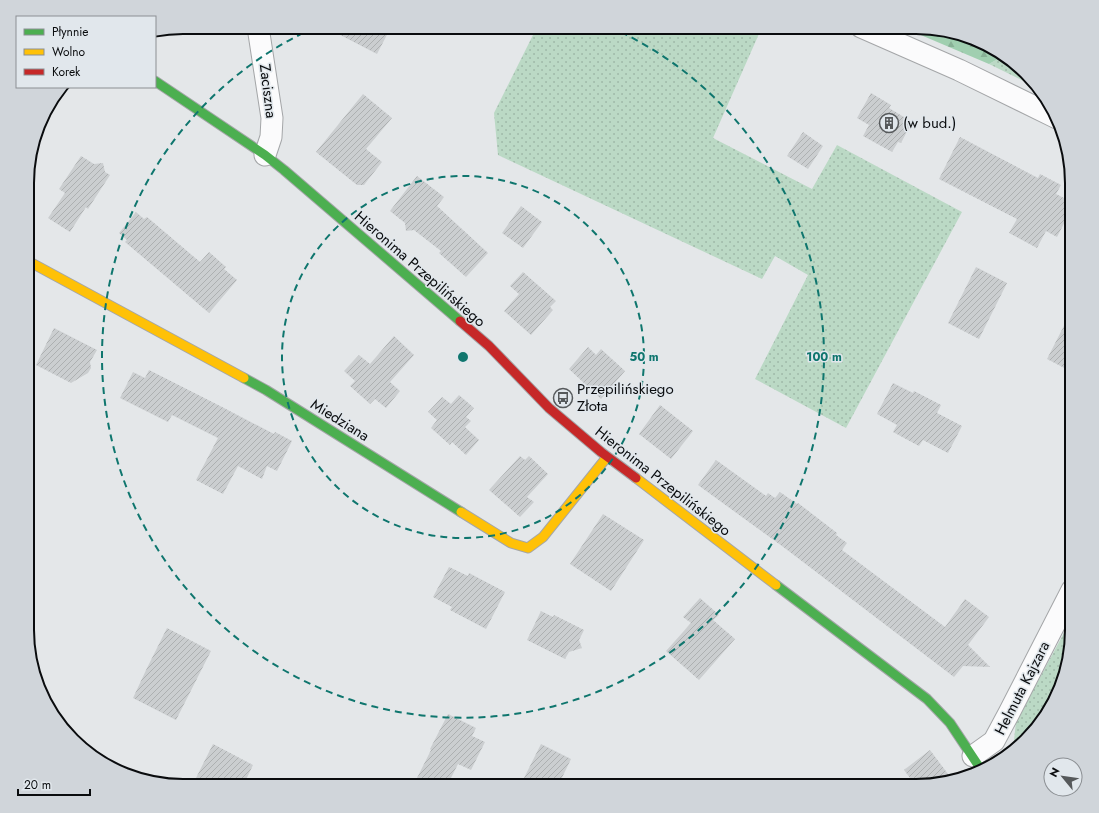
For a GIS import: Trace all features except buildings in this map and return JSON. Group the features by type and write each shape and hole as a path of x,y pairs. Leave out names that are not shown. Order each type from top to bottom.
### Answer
{"street":[{"name":"Zaciszna","path":"259,34 272,118 271,137 265,155"},
{"path":"877,34 959,70 1048,114"},
{"name":"Hieronima Przepilińskiego","path":"156,81 265,155 489,346 549,408 607,457 927,699 950,723 978,763"},
{"name":"Miedziana","path":"34,265 266,390 511,543 528,548 543,538 607,457"},
{"name":"Helmuta Kajzara","path":"978,763 994,741 1065,606"}],"green space":[{"path":"534,34 759,34 713,138 812,189 837,145 962,212 846,428 755,379 808,275 775,256 762,279 498,155 494,113"},
{"path":"918,34 935,35 955,39 973,45 998,59 989,64"},
{"path":"998,59 1024,81 989,64"},
{"path":"1065,631 1064,649 1060,669 1050,696 1034,721 1014,742 1016,722"}],"traffic: fast":[{"path":"156,82 265,155 460,321"},
{"path":"244,378 266,390 461,512"},
{"path":"776,585 927,699 950,723 978,766"}],"traffic: slow":[{"path":"34,264 244,378"},
{"path":"461,512 511,543 528,548 543,537 607,457"},
{"path":"636,478 776,585"}],"traffic: jam":[{"path":"460,321 489,346 549,408 601,452 636,478"}],"place":[{"name":"(w bud.)","path":"889,123"},
{"name":"Przepilińskiego Złota","path":"563,398"}]}
